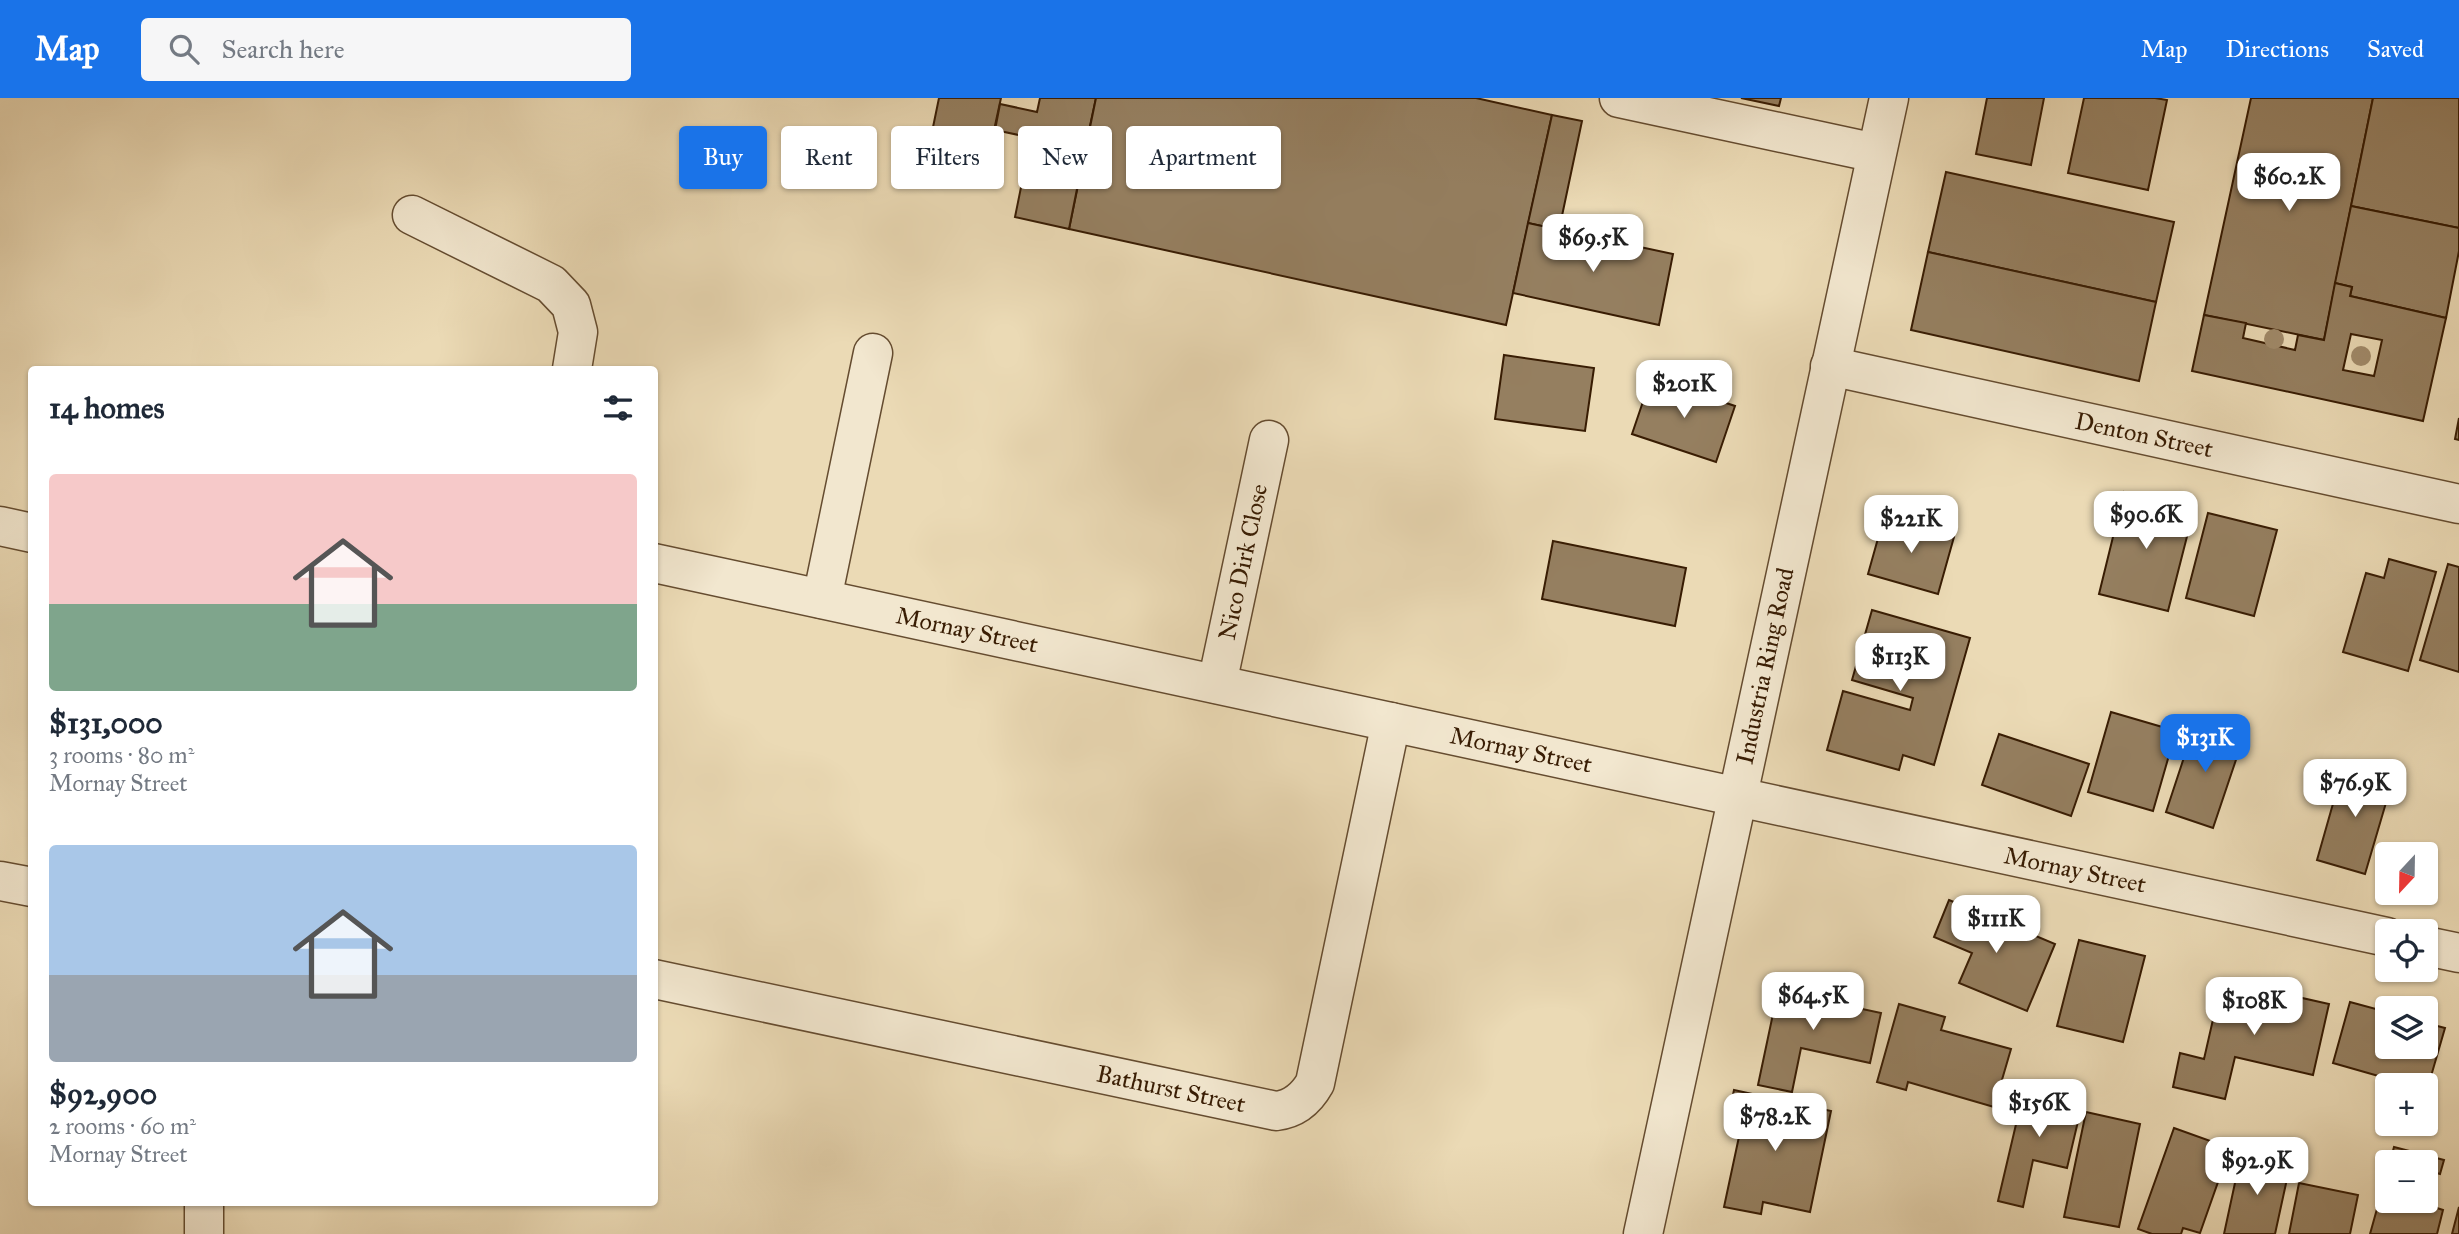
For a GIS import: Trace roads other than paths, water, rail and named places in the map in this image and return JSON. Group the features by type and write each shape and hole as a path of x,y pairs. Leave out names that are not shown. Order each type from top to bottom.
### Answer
{"street":[{"path":"1619,98 1877,153"},
{"name":"Industria Ring Road","path":"1643,1234 1889,98"},
{"path":"412,215 551,284 571,305 578,332 572,366"},
{"path":"822,599 873,353"},
{"name":"Denton Street","path":"1830,366 2459,504"},
{"name":"Nico Dirk Close","path":"1217,684 1269,440"},
{"path":"0,526 28,532"},
{"name":"Mornay Street","path":"658,564 2375,934"},
{"name":"Bathurst Street","path":"658,980 1276,1111 1289,1109 1308,1095 1315,1083 1391,722"},
{"path":"0,881 28,886"},
{"path":"2438,949 2459,953"},
{"path":"204,1206 204,1234"}]}
